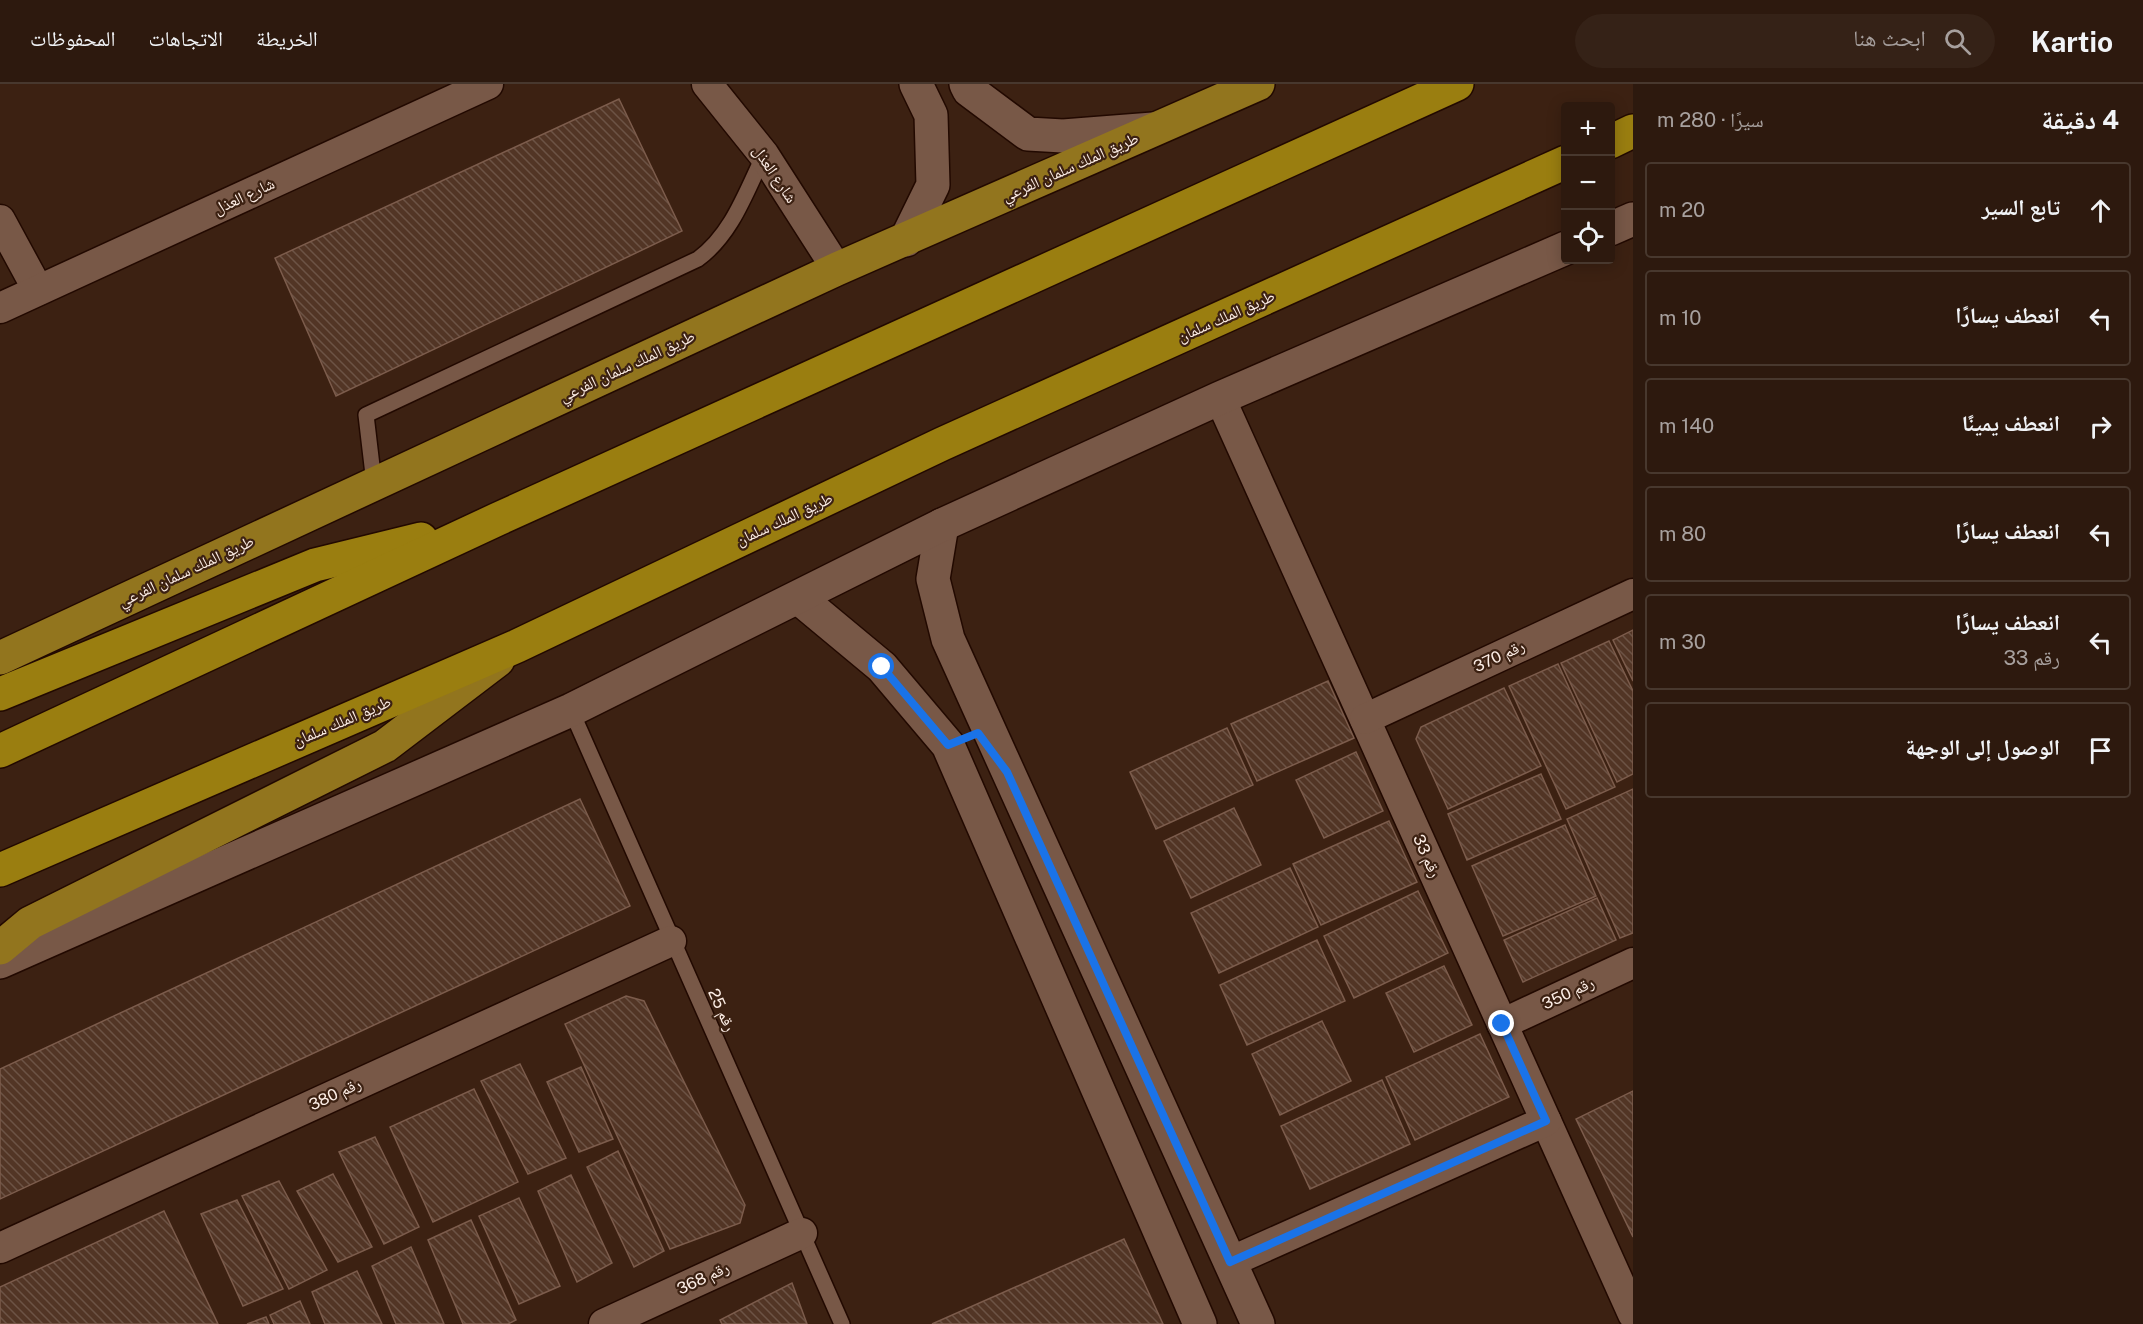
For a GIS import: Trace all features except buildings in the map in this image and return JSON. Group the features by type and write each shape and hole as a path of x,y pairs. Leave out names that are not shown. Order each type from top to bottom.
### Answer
{"highway":[{"path":"0,751 498,519 1457,84"},
{"path":"1615,140 1633,131"},
{"name":"طريق الملك سلمان","path":"0,870 517,646 942,444 1561,164"},
{"path":"0,694 315,565 498,519"}],"main road":[{"name":"طريق الملك سلمان الفرعي","path":"0,658 837,269 1258,84"},
{"path":"0,948 30,922 385,746 517,646"}],"street":[{"name":"شارع العذل","path":"0,308 488,84"},
{"name":"شارع العذل","path":"707,84 764,154 837,269"},
{"path":"906,240 933,185 931,115 916,84"},
{"path":"966,84 969,90 1028,134 1064,136 1157,128"},
{"path":"1615,227 1633,219"},
{"path":"0,220 38,290"},
{"path":"0,962 571,710 942,525 1220,399 1561,250"},
{"name":"رقم 33","path":"1220,399 1633,1314"},
{"path":"942,525 933,579 948,639 1258,1324"},
{"name":"رقم 370","path":"1365,718 1633,594"},
{"path":"799,598 943,718 965,710 961,665"},
{"path":"882,667 948,745 1200,1324"},
{"path":"948,745 978,733 1007,772"},
{"name":"رقم 380","path":"0,1248 670,941"},
{"name":"رقم 350","path":"1502,1024 1633,963"},
{"path":"1230,1262 1546,1121"},
{"name":"رقم 368","path":"604,1324 802,1233"}],"lane":[{"path":"374,483 366,415 698,259 716,247 729,226 764,154"},
{"name":"رقم 25","path":"571,710 670,941 842,1324"}],"route":[{"path":"882,667 948,745 978,733 1007,772 1230,1262 1546,1121 1502,1024"}]}
